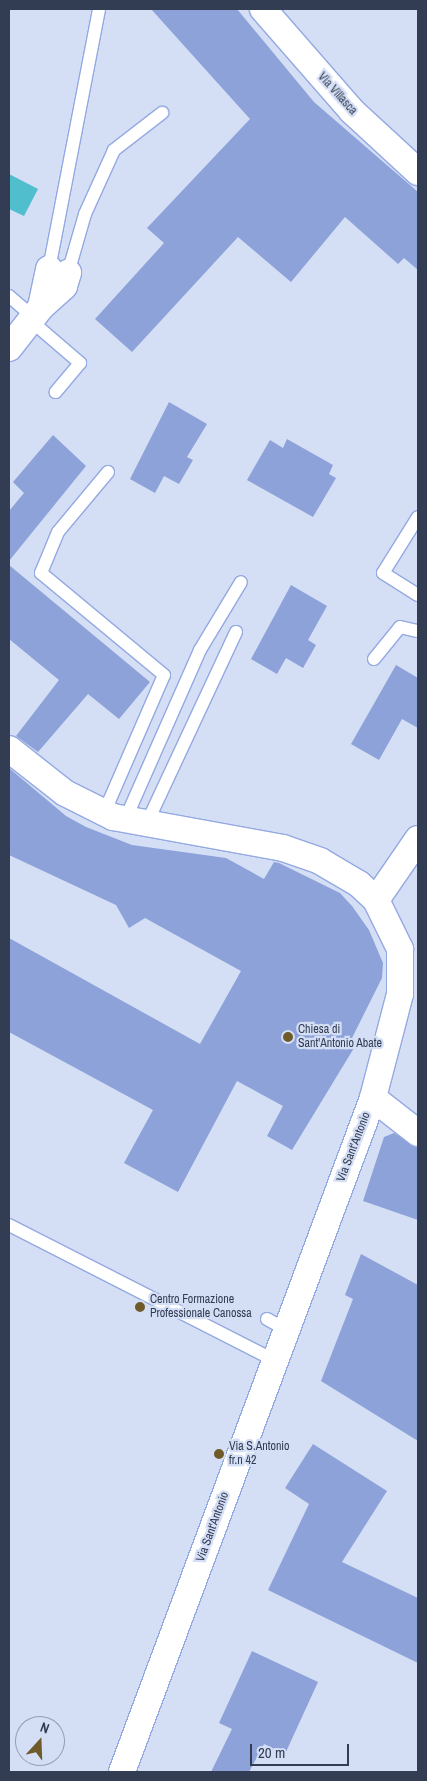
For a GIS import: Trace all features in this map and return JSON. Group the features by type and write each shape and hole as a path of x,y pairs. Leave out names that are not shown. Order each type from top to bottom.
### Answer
{"street":[{"name":"Via Villasca","path":"263,9 352,111 418,172"},
{"path":"9,348 35,315 58,271"},
{"name":"Via Sant'Antonio","path":"9,749 65,793 125,820 283,848 343,873 376,900 400,949 402,973 396,1020 373,1098 276,1324 274,1360 122,1772"},
{"path":"376,900 418,839"},
{"path":"373,1098 418,1133"}],"lane":[{"path":"58,271 99,9"},
{"path":"58,271 114,150 162,113"},
{"path":"9,296 35,315 80,363 56,392"},
{"path":"108,472 58,532 41,573 164,675 125,820"},
{"path":"418,517 383,573 418,595"},
{"path":"125,820 200,650 241,582"},
{"path":"374,659 400,626 418,631"},
{"path":"125,820 236,632"},
{"path":"9,1225 274,1360"}],"water":[{"path":"9,174 38,189 24,216 9,209"}],"building":[{"path":"151,9 237,9 314,102 418,192 418,270 404,258 398,264 345,217 291,282 238,237 132,352 95,319 164,243 147,228 250,119"},
{"path":"169,402 207,424 187,457 193,460 179,484 164,476 155,493 130,479"},
{"path":"53,435 86,466 9,561 9,511 24,493 13,482"},
{"path":"287,439 333,465 329,474 336,478 313,517 247,480 270,440 283,448"},
{"path":"9,565 150,682 119,719 88,694 38,752 16,736 59,680 9,639"},
{"path":"291,585 327,606 308,640 316,645 303,668 286,658 277,674 251,659"},
{"path":"396,665 418,678 418,728 402,719 379,760 351,744"},
{"path":"9,768 66,816 86,827 132,845 226,858 264,879 274,862 279,863 340,893 352,906 369,930 383,963 382,978 351,1040 357,1043 292,1150 267,1136 283,1106 237,1081 178,1192 124,1163 153,1110 9,1032 9,938 200,1044 241,971 145,918 129,928 116,905 9,855"},
{"path":"394,1133 418,1148 418,1220 363,1201 384,1137"},
{"path":"361,1254 418,1285 418,1441 321,1381 353,1299 345,1295"},
{"path":"313,1444 387,1491 342,1562 418,1598 418,1663 268,1590 309,1504 285,1488"},
{"path":"252,1651 318,1682 285,1754 264,1744 249,1772 211,1772 232,1729 219,1723"}],"place":[{"name":"Chiesa di Sant'Antonio Abate","path":"288,1037"},
{"name":"Centro Formazione Professionale Canossa","path":"140,1307"},
{"name":"Via S.Antonio fr.n 42","path":"219,1454"}]}
